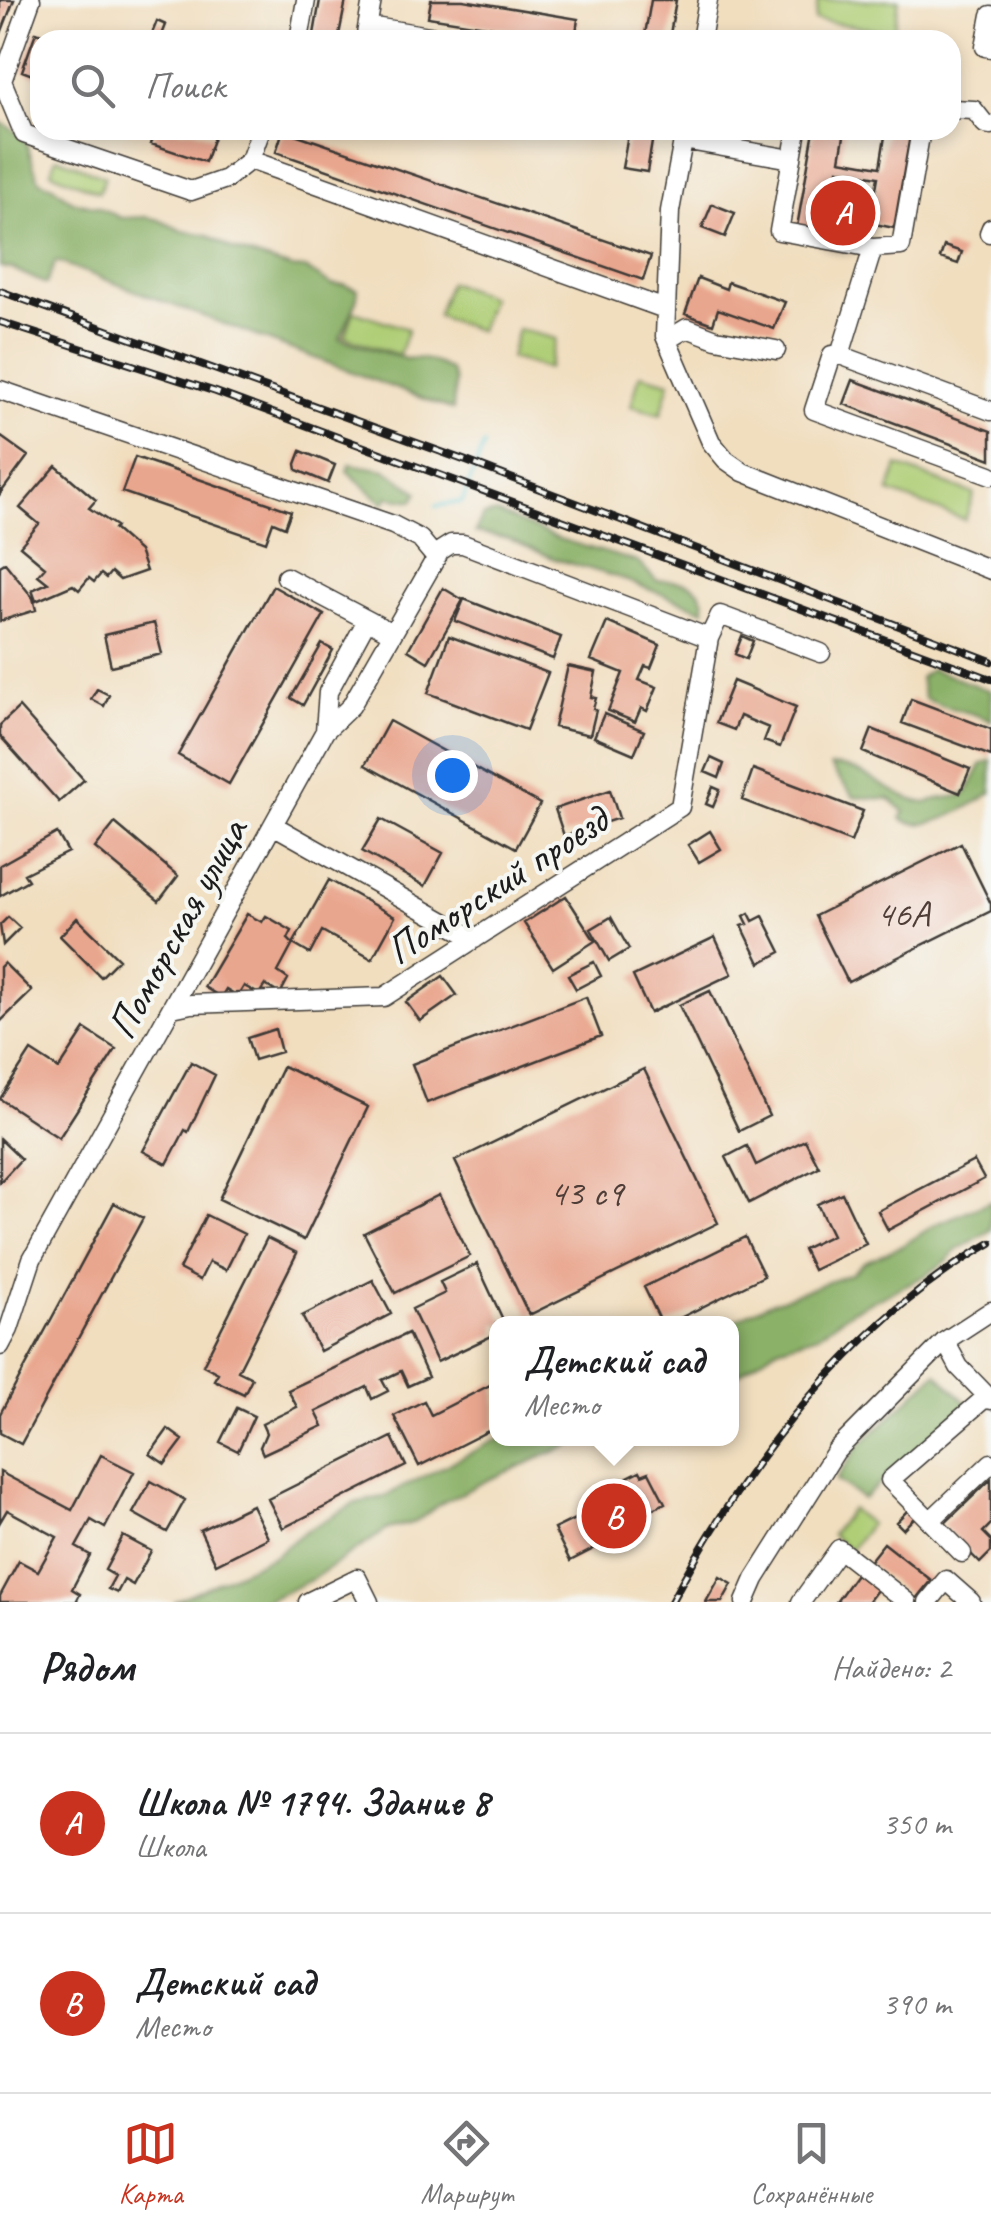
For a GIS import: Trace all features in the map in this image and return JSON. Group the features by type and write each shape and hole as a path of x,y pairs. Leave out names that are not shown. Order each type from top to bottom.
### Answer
{"street":[{"path":"30,136 24,134 1,81 31,0"},
{"path":"301,30 306,0"},
{"path":"367,30 372,0"},
{"path":"703,30 708,0"},
{"path":"991,15 985,47 991,48"},
{"path":"961,109 974,110 984,124 991,124"},
{"path":"42,140 191,191 226,180 250,160 257,140"},
{"path":"683,140 670,210 667,340 711,442 726,460 750,475 991,570"},
{"path":"706,140 792,159"},
{"path":"795,140 779,231 873,248 901,246 919,140"},
{"path":"250,160 665,308"},
{"path":"840,355 873,248"},
{"path":"667,340 688,328 716,339 776,350"},
{"path":"991,411 840,355 832,356 814,410 991,475"},
{"path":"0,390 393,525 420,540 435,556 450,544 462,544 709,638 720,614 821,653"},
{"name":"Поморская улица","path":"0,1346 32,1259 325,731 351,706 435,556"},
{"path":"286,576 392,632"},
{"path":"325,731 328,692 366,620"},
{"name":"Поморский проезд","path":"172,1008 191,1004 384,998 680,807 709,638"},
{"path":"273,825 475,940"},
{"path":"745,1602 755,1579 836,1451 945,1341 991,1312"},
{"path":"945,1341 959,1367 988,1399 890,1480 962,1552"},
{"path":"930,1520 991,1464"},
{"path":"801,1602 838,1550 886,1596 907,1602"},
{"path":"308,1602 357,1578 368,1602"},
{"path":"928,1602 946,1580 971,1602"}],"green space":[{"path":"818,0 899,0 894,30 815,20"},
{"path":"0,122 25,141 40,181 72,201 121,218 147,217 183,231 208,235 231,249 306,269 332,285 358,290 340,339 406,359 429,361 451,371 455,382 453,410 56,261 46,284 0,267"},
{"path":"57,157 105,177 99,192 51,172"},
{"path":"449,282 491,297 479,331 437,316"},
{"path":"354,311 408,329 399,355 345,337"},
{"path":"518,329 556,339 548,369 510,358"},
{"path":"640,374 670,382 661,414 631,406"},
{"path":"350,464 386,470 418,492 413,501 387,497 384,504 347,471"},
{"path":"898,466 974,494 965,520 889,492"},
{"path":"497,513 559,539 638,562 657,581 690,584 701,593 704,610 614,576 555,559 509,539 475,532 483,516"},
{"path":"931,669 991,691 991,721 924,698 920,678"},
{"path":"991,760 991,793 947,818 922,824 901,818 905,812 890,799 854,797 830,767 853,770 903,796 927,803 966,794 981,765"},
{"path":"991,1201 991,1230 957,1250 925,1276 851,1311 818,1335 778,1347 739,1373 739,1318 767,1304 851,1274 864,1262 902,1246 936,1224"},
{"path":"937,1373 968,1404 863,1499 836,1480 859,1446"},
{"path":"489,1444 568,1446 438,1505 416,1522 388,1529 311,1580 263,1602 173,1602 274,1556 304,1532 356,1503 383,1497"},
{"path":"851,1509 870,1524 850,1550 831,1535"}],"building":[{"path":"0,0 14,0 0,36"},
{"path":"320,0 346,0 340,30 315,30"},
{"path":"431,0 463,0 578,19 576,30 511,30 428,17"},
{"path":"651,0 676,0 671,30 646,30"},
{"path":"157,21 166,25 164,30 153,30"},
{"path":"30,49 30,74 22,71"},
{"path":"152,140 213,140 205,162 151,144"},
{"path":"280,140 312,140 651,256 643,280 276,152"},
{"path":"627,140 652,140 647,172 622,168"},
{"path":"812,140 843,140 840,160 880,167 884,140 909,140 894,228 870,223 878,177 838,170 827,233 797,227"},
{"path":"712,204 735,213 725,237 702,228"},
{"path":"944,246 962,252 958,264 940,258"},
{"path":"698,278 726,289 728,282 785,302 774,329 718,309 713,324 685,314"},
{"path":"853,380 991,431 991,459 844,404"},
{"path":"0,436 28,456 0,494"},
{"path":"301,451 335,465 328,483 297,470"},
{"path":"135,457 291,511 285,527 273,522 266,542 122,492"},
{"path":"56,466 96,500 89,508 116,526 114,529 139,551 146,571 120,580 111,572 106,578 101,574 94,582 89,578 79,590 73,585 36,601 32,590 48,583 38,575 45,567 20,546 39,524 20,508"},
{"path":"5,563 33,598 36,610 0,621 0,566"},
{"path":"273,586 324,615 229,784 178,755"},
{"path":"443,588 463,600 428,662 408,650"},
{"path":"464,599 561,637 553,659 455,621"},
{"path":"607,622 660,645 651,668 645,666 639,680 657,687 647,711 641,708 635,722 608,711 623,673 591,660"},
{"path":"154,623 162,654 111,666 104,635"},
{"path":"449,636 548,673 526,730 428,693"},
{"path":"742,636 753,641 746,659 735,654"},
{"path":"322,644 333,650 303,705 291,698"},
{"path":"568,666 596,672 591,697 596,698 596,710 590,735 554,727"},
{"path":"733,681 796,707 780,747 764,741 769,728 740,716 734,730 716,723"},
{"path":"97,689 109,695 104,706 91,699"},
{"path":"911,699 991,729 991,756 902,723"},
{"path":"19,707 84,780 59,802 0,736 0,725"},
{"path":"604,714 644,731 634,754 594,737"},
{"path":"389,721 540,804 516,848 365,765"},
{"path":"872,729 970,769 960,793 863,752"},
{"path":"711,758 724,764 719,778 705,772"},
{"path":"753,769 863,811 851,842 742,800"},
{"path":"713,787 720,790 713,807 706,804"},
{"path":"610,790 619,818 564,836 555,809"},
{"path":"381,819 443,853 425,886 362,851"},
{"path":"115,823 178,876 159,901 95,848"},
{"path":"710,831 721,849 699,862 688,845"},
{"path":"57,833 68,852 24,874 28,880 0,896 0,865"},
{"path":"961,843 991,911 848,982 815,916"},
{"path":"329,880 395,917 372,959 322,931 310,954 293,944"},
{"path":"566,896 595,941 553,968 524,923"},
{"path":"749,913 753,921 763,916 781,952 760,963 742,926 748,924 744,916"},
{"path":"247,914 262,922 266,916 292,931 288,939 293,944 278,972 288,979 280,994 265,985 259,994 244,986 238,996 226,989 221,997 204,987"},
{"path":"8,917 20,928 3,945 0,925"},
{"path":"611,917 629,949 609,961 591,929"},
{"path":"77,918 119,959 101,977 60,936"},
{"path":"715,937 732,974 650,1013 633,976"},
{"path":"594,962 601,976 576,989 568,975"},
{"path":"4,963 32,991 0,1022 0,967"},
{"path":"443,976 457,995 420,1021 406,1002"},
{"path":"710,991 769,1116 739,1131 679,1005"},
{"path":"586,997 601,1036 427,1103 412,1064"},
{"path":"85,1029 116,1049 59,1138 0,1099 31,1051 59,1069"},
{"path":"275,1029 281,1052 254,1060 247,1038"},
{"path":"191,1062 215,1075 188,1132 185,1130 167,1164 143,1151"},
{"path":"283,1066 368,1107 304,1240 219,1199"},
{"path":"644,1069 718,1223 529,1315 455,1161"},
{"path":"0,1139 21,1159 0,1182"},
{"path":"805,1140 819,1167 749,1203 726,1157 747,1146 756,1165"},
{"path":"974,1161 984,1179 888,1230 878,1211"},
{"path":"842,1193 866,1244 813,1270 803,1249 832,1235 817,1204"},
{"path":"439,1195 470,1256 395,1293 364,1233"},
{"path":"114,1203 143,1218 21,1444 0,1433 0,1414"},
{"path":"206,1215 244,1234 226,1270 209,1262 200,1280 179,1269"},
{"path":"745,1237 764,1276 684,1316 658,1316 644,1287"},
{"path":"267,1238 297,1253 238,1371 252,1378 244,1394 214,1380 218,1373 203,1365"},
{"path":"477,1264 501,1316 489,1316 489,1337 437,1362 412,1309 445,1293 440,1282"},
{"path":"373,1280 391,1314 320,1351 302,1316"},
{"path":"408,1333 428,1377 408,1386 401,1371 382,1380 388,1391 372,1399 367,1387 316,1412 323,1426 263,1454 260,1447 266,1433 262,1424 297,1407 288,1390"},
{"path":"489,1386 489,1431 419,1466 394,1416 424,1401 431,1415"},
{"path":"237,1408 254,1416 238,1451 220,1442"},
{"path":"168,1429 183,1440 165,1464 150,1454"},
{"path":"392,1437 406,1466 283,1528 268,1499"},
{"path":"101,1455 134,1472 105,1528 91,1520 76,1547 90,1555 72,1589 80,1594 76,1602 0,1602 19,1561 38,1571 57,1537 7,1510 0,1522 0,1472 72,1510"},
{"path":"640,1471 642,1475 649,1472 665,1503 632,1520 636,1527 570,1561 554,1529 583,1515 585,1519 589,1517 584,1507 612,1493 615,1498 620,1496 614,1484"},
{"path":"991,1479 991,1524 983,1532 991,1540 991,1552 980,1563 943,1525"},
{"path":"151,1481 185,1500 167,1532 133,1513"},
{"path":"252,1505 268,1538 216,1564 200,1530"},
{"path":"908,1510 915,1517 903,1529 896,1522"},
{"path":"123,1536 151,1551 133,1585 124,1580 117,1593 108,1589 115,1576 105,1570"},
{"path":"884,1543 931,1580 915,1600 868,1563"},
{"path":"856,1574 877,1590 868,1602 836,1602"},
{"path":"720,1577 732,1584 722,1602 706,1602"}],"waterway":[{"path":"436,506 462,502 484,445"}],"railway":[{"path":"0,291 469,462 991,661"},
{"path":"0,322 216,392 991,679"},
{"path":"671,1602 733,1499 807,1400 893,1312 991,1243"}],"place":[{"name":"Школа № 1794. Здание 8","path":"843,213"},
{"name":"Детский сад","path":"614,1516"}]}
